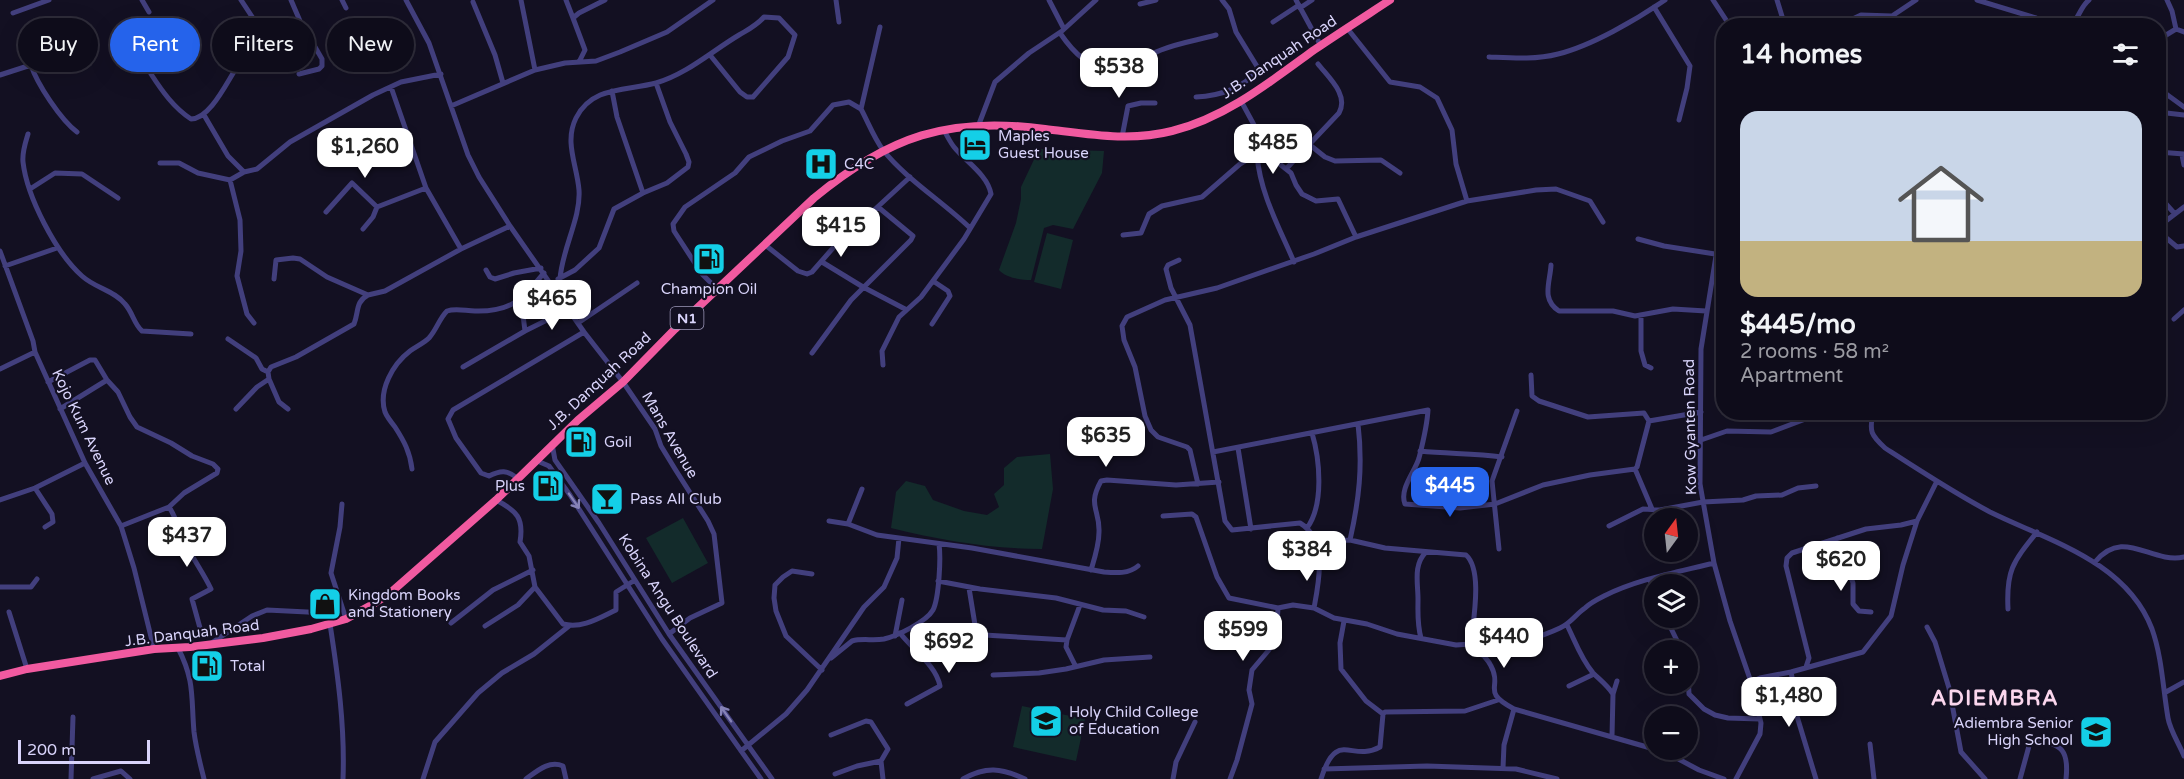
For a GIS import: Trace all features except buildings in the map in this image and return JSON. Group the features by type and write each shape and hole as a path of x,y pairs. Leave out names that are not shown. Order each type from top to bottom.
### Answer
{"highway":[{"name":"J.B. Danquah Road","path":"0,676 27,669 154,649 263,638 346,619 389,594 496,500 552,444 623,382 675,329 836,179 883,150 922,135 979,124 1122,137 1158,134 1186,127 1241,101 1390,0"}],"street":[{"path":"13,13 49,0"},
{"path":"142,0 149,12"},
{"path":"241,0 253,18"},
{"path":"291,0 299,18"},
{"path":"342,0 346,8"},
{"name":"Mans Avenue","path":"406,0 429,43 468,155 479,177 510,226 584,332 623,382 655,429 662,446 703,511 714,534 722,603 690,618 669,634"},
{"path":"521,0 535,70"},
{"path":"566,0 585,50 579,62"},
{"path":"573,18 605,0"},
{"path":"451,106 535,70 579,62 596,62 667,32 713,0"},
{"path":"836,0 839,22"},
{"path":"1049,0 1062,31 1083,60 1090,64 1107,67 1133,63 1162,50 1216,35"},
{"path":"979,124 995,82 1029,53 1062,31 1096,0"},
{"path":"1140,3 1156,0"},
{"path":"1196,97 1214,96 1245,82 1258,68 1236,32 1229,9 1222,0"},
{"path":"1273,22 1298,4 1312,0"},
{"path":"1489,57 1521,58 1556,55 1589,42 1665,0"},
{"path":"1713,0 1725,18"},
{"path":"1778,0 1783,18"},
{"path":"1855,18 1861,15 1892,16 1916,0"},
{"path":"1977,0 2036,18"},
{"path":"2167,0 2176,29"},
{"path":"2078,18 2086,1"},
{"path":"473,2 495,55 503,83"},
{"path":"1298,4 1321,46"},
{"path":"1654,7 1690,66 1688,88 1679,120"},
{"path":"560,279 561,264 578,205 579,190 570,143 572,130 577,116 589,101 601,93 656,83 710,55 738,35 755,27 764,17 779,18 795,35 788,57 753,97 747,97 740,92 710,55"},
{"path":"861,109 880,27"},
{"path":"1347,28 1390,82 1420,87 1437,98 1452,130 1456,164 1467,201"},
{"path":"2176,29 2184,32"},
{"path":"2166,35 2176,29"},
{"path":"315,47 322,59 319,69 315,70"},
{"path":"1286,168 1340,113 1343,106 1340,92 1318,64"},
{"path":"0,75 18,69"},
{"path":"33,72 59,111 77,132"},
{"path":"152,74 163,91 191,120 204,115 233,72"},
{"path":"299,74 307,72"},
{"path":"160,163 179,162 198,172 230,180 244,172 256,169 290,142 390,87 401,82 441,74"},
{"path":"1245,82 1251,94"},
{"path":"551,284 575,270 599,248 614,209 643,193 668,183 688,167 689,162 670,122 656,83"},
{"path":"390,87 426,188 461,249"},
{"path":"612,91 616,117 643,193"},
{"path":"2166,94 2184,107"},
{"path":"1241,101 1276,164 1291,173 1298,189 1307,198 1316,201 1338,199 1356,237"},
{"path":"718,290 702,274 674,231 673,224 685,207 735,173 749,157 810,131 833,105 849,102 861,109 883,150 910,177 969,227"},
{"path":"1122,137 1128,106 1155,103"},
{"path":"2166,113 2184,115"},
{"path":"204,115 228,156 244,172"},
{"path":"883,366 882,351 886,340 905,309 921,297 964,239 969,227 988,201 990,189 953,146 944,130"},
{"path":"27,134 23,162 30,189 57,248 83,277 124,302 135,318 136,326 142,331 191,334"},
{"path":"1310,145 1329,159 1346,163 1377,159 1400,173"},
{"path":"1123,235 1141,233 1149,214 1162,206 1202,197 1240,164 1266,148"},
{"path":"2166,153 2183,154 2184,165"},
{"path":"1257,155 1259,174 1294,262"},
{"path":"30,189 55,173 82,174 118,198"},
{"path":"765,244 803,274 812,272 833,248 910,177"},
{"path":"230,180 240,220 241,251 237,276 247,314 254,323"},
{"path":"326,212 352,183 377,207"},
{"path":"363,229 373,217 377,207 426,188"},
{"path":"1197,484 1190,450 1158,437 1151,430 1145,416 1135,367 1124,340 1122,327 1127,317 1176,297 1217,288 1294,262 1356,237 1467,201 1556,189 1590,201 1603,222"},
{"path":"2166,204 2175,214"},
{"path":"812,353 863,287 913,236 878,207"},
{"path":"2166,222 2184,207"},
{"path":"236,409 268,376 271,367 296,357 354,324 361,298 385,291 461,249 510,226"},
{"path":"2166,238 2176,247 2184,246"},
{"path":"1638,239 1664,246 1715,254"},
{"path":"6,266 57,248"},
{"name":"Kow Gyanten Road","path":"1716,249 1701,349 1700,484 1714,563 1730,621 1752,682 1760,718 1760,734 1736,779"},
{"name":"Kojo Kum Avenue","path":"0,251 35,352 48,382 85,463 121,526 154,649"},
{"path":"274,279 276,260 293,258 300,260 327,278 368,295"},
{"path":"1179,260 1168,265 1166,269 1171,288 1190,325 1225,521 1232,530 1300,523 1307,528 1317,545 1319,576 1314,608"},
{"path":"822,262 905,309"},
{"path":"1551,265 1547,294 1551,305 1558,311 1613,311 1641,316 1673,309 1706,311"},
{"path":"486,270 490,277 495,279 514,273 543,271"},
{"path":"412,469 406,444 385,413 383,402 385,390 393,369 409,352 432,335 447,311 452,309 483,311 499,309 521,299 543,271"},
{"path":"932,324 950,296 948,291 933,281"},
{"path":"578,323 637,283"},
{"path":"521,299 525,331"},
{"path":"463,367 568,309"},
{"path":"2174,319 2184,310"},
{"path":"1641,316 1641,351 1646,365 1651,368"},
{"path":"517,478 509,472 497,472 489,476 481,473 456,438 449,423 450,414 453,410 584,332"},
{"path":"228,339 256,358 268,376 279,402 288,409"},
{"path":"0,369 35,352"},
{"path":"48,382 90,360 95,360 107,380 118,392 137,427 213,464 218,469 217,473 184,493 169,507 121,526"},
{"path":"1532,375 1532,396 1539,401 1588,417 1644,413 1649,421 1641,456 1635,469 1652,508"},
{"path":"60,409 107,380"},
{"path":"1213,452 1428,410 1426,434 1418,462 1404,491 1403,500 1406,504 1460,508 1495,504 1543,484 1635,469"},
{"path":"1498,549 1492,481 1517,411"},
{"path":"1649,421 1701,412"},
{"path":"1701,440 1727,431 1772,432 1803,420"},
{"path":"1871,420 1870,427 1874,437 1885,448 1988,510 2095,562 2122,584 2137,601 2152,629 2166,692 2168,720 2184,756"},
{"path":"1350,540 1362,455 1358,424"},
{"path":"1307,528 1312,522 1320,464 1312,433"},
{"name":"Kobina Angu Boulevard","path":"552,444 555,460 599,523 669,634 772,779"},
{"path":"1238,448 1251,529"},
{"path":"1420,451 1472,453 1502,458"},
{"path":"536,460 549,466 555,460"},
{"path":"0,500 35,488 85,463"},
{"name":"Kobina Angu Boulevard","path":"549,466 592,527 662,639 761,779"},
{"path":"1091,570 1098,547 1099,534 1094,497 1101,481 1176,485 1219,482"},
{"path":"1752,682 1863,652 1891,616 1903,565 1917,521 1937,481"},
{"path":"1671,508 1703,502 1782,495 1798,488 1816,486"},
{"path":"35,488 52,514 53,522 45,528"},
{"path":"848,524 862,489"},
{"path":"496,500 517,514 522,528 520,542 529,556 535,587 559,621 570,626 584,625 616,610 616,592 635,580"},
{"path":"342,504 331,573 346,619"},
{"path":"169,507 186,545 211,589 192,599 200,628 191,638 190,647"},
{"path":"1609,526 1637,510 1644,510"},
{"path":"1163,516 1192,514 1196,517 1217,577 1229,598 1278,608 1293,605 1314,608 1344,621 1367,624 1397,634 1456,645 1471,644"},
{"path":"829,520 848,524 877,535 1091,570 1125,572 1134,570 1138,566"},
{"path":"1806,667 1809,658 1786,562 1792,553 1866,529 1917,521"},
{"path":"2008,609 2007,593 2015,559 2037,532"},
{"path":"741,751 786,714 822,670 864,607 884,587 897,558 898,538"},
{"path":"1837,538 1853,583 1853,604 1859,611 1871,612"},
{"path":"1317,545 1350,540 1379,547 1466,555 1474,564 1475,576 1471,644 1491,666 1497,700 1514,709 1644,746"},
{"path":"828,660 852,641 875,641 898,635 924,619 933,609 938,581 939,544"},
{"path":"2095,562 2107,550 2127,546 2167,559 2184,557"},
{"path":"1421,638 1417,625 1417,573 1421,558 1426,552"},
{"path":"1673,574 1714,563"},
{"path":"451,623 493,590 533,570"},
{"path":"812,574 792,571 775,585 774,598 786,636 822,670"},
{"path":"0,587 32,587 37,579"},
{"path":"938,581 969,588 1056,598 1103,610 1126,611 1144,617"},
{"path":"1482,655 1503,647 1534,640 1567,625 1583,609 1605,595 1644,582"},
{"path":"485,626 518,605 535,587"},
{"path":"969,588 976,631 984,635 1067,640"},
{"path":"898,635 902,600"},
{"path":"1075,666 1066,647 1080,605"},
{"path":"1230,779 1252,705 1249,690 1252,670 1274,644 1278,608"},
{"path":"209,645 260,612 267,610 327,613 342,609"},
{"path":"9,612 27,669"},
{"path":"1344,621 1340,643 1341,669 1366,701 1383,714"},
{"path":"330,624 339,678 344,753 343,779"},
{"path":"1567,625 1584,660 1594,674 1606,683 1613,694"},
{"path":"423,779 435,742 478,693 502,673 534,654 570,626"},
{"path":"1927,627 1935,642 1950,688 1961,752 1985,779"},
{"path":"898,635 929,664 940,686 907,704"},
{"path":"178,648 186,663 192,684 194,734 204,779"},
{"path":"993,675 1039,673 1104,660 1150,657"},
{"path":"1791,672 1795,692 1791,696 1791,702 1816,779"},
{"path":"1569,686 1594,674"},
{"path":"1612,736 1613,694 1617,681"},
{"path":"2166,692 2184,682"},
{"path":"1689,694 1704,709 1715,715 1728,718 1760,718"},
{"path":"1383,714 1385,712 1465,711 1497,700"},
{"path":"1503,768 1504,745 1514,709"},
{"path":"1321,779 1333,752 1339,750 1373,751 1380,747 1383,714"},
{"path":"72,779 73,717"},
{"path":"831,735 866,721 871,722 888,749 881,761 883,779"},
{"path":"1173,779 1176,762 1195,722"},
{"path":"2019,779 2029,746 2034,740 2059,747 2065,754 2068,760 2066,779"},
{"path":"1870,744 1874,779"},
{"path":"1677,760 1724,779"},
{"path":"835,774 881,761"},
{"path":"526,779 549,764 563,766 566,779"},
{"path":"1324,770 1427,766 1503,768 1557,779"},
{"path":"963,779 989,768 1013,773 1025,779"},
{"path":"1351,770 1352,779"},
{"path":"93,779 121,771 130,779"}],"green space":[{"path":"1039,149 1104,151 1102,173 1073,229 1053,225 1044,228 1031,280 1018,279 999,270 1016,223 1021,187"},
{"path":"1047,233 1073,240 1061,289 1034,282"},
{"path":"1050,454 1053,489 1042,549 966,543 891,528 896,492 906,481 925,486 933,500 964,511 987,515 999,507 994,494 1004,485 1004,468 1017,457"},
{"path":"683,518 708,563 672,583 646,538"},
{"path":"1022,706 1085,719 1076,761 1013,747"}],"place":[{"name":"Maples Guest House","path":"975,145"},
{"name":"C4C","path":"821,164"},
{"name":"Champion Oil","path":"709,259"},
{"name":"Goil","path":"581,442"},
{"name":"Plus","path":"548,486"},
{"name":"Pass All Club","path":"607,499"},
{"name":"Kingdom Books and Stationery","path":"325,604"},
{"name":"Total","path":"207,666"},
{"name":"Holy Child College of Education","path":"1046,721"},
{"name":"Adiembra Senior High School","path":"2096,732"}],"district":[{"name":"ADIEMBRA","path":"1995,698"}]}
